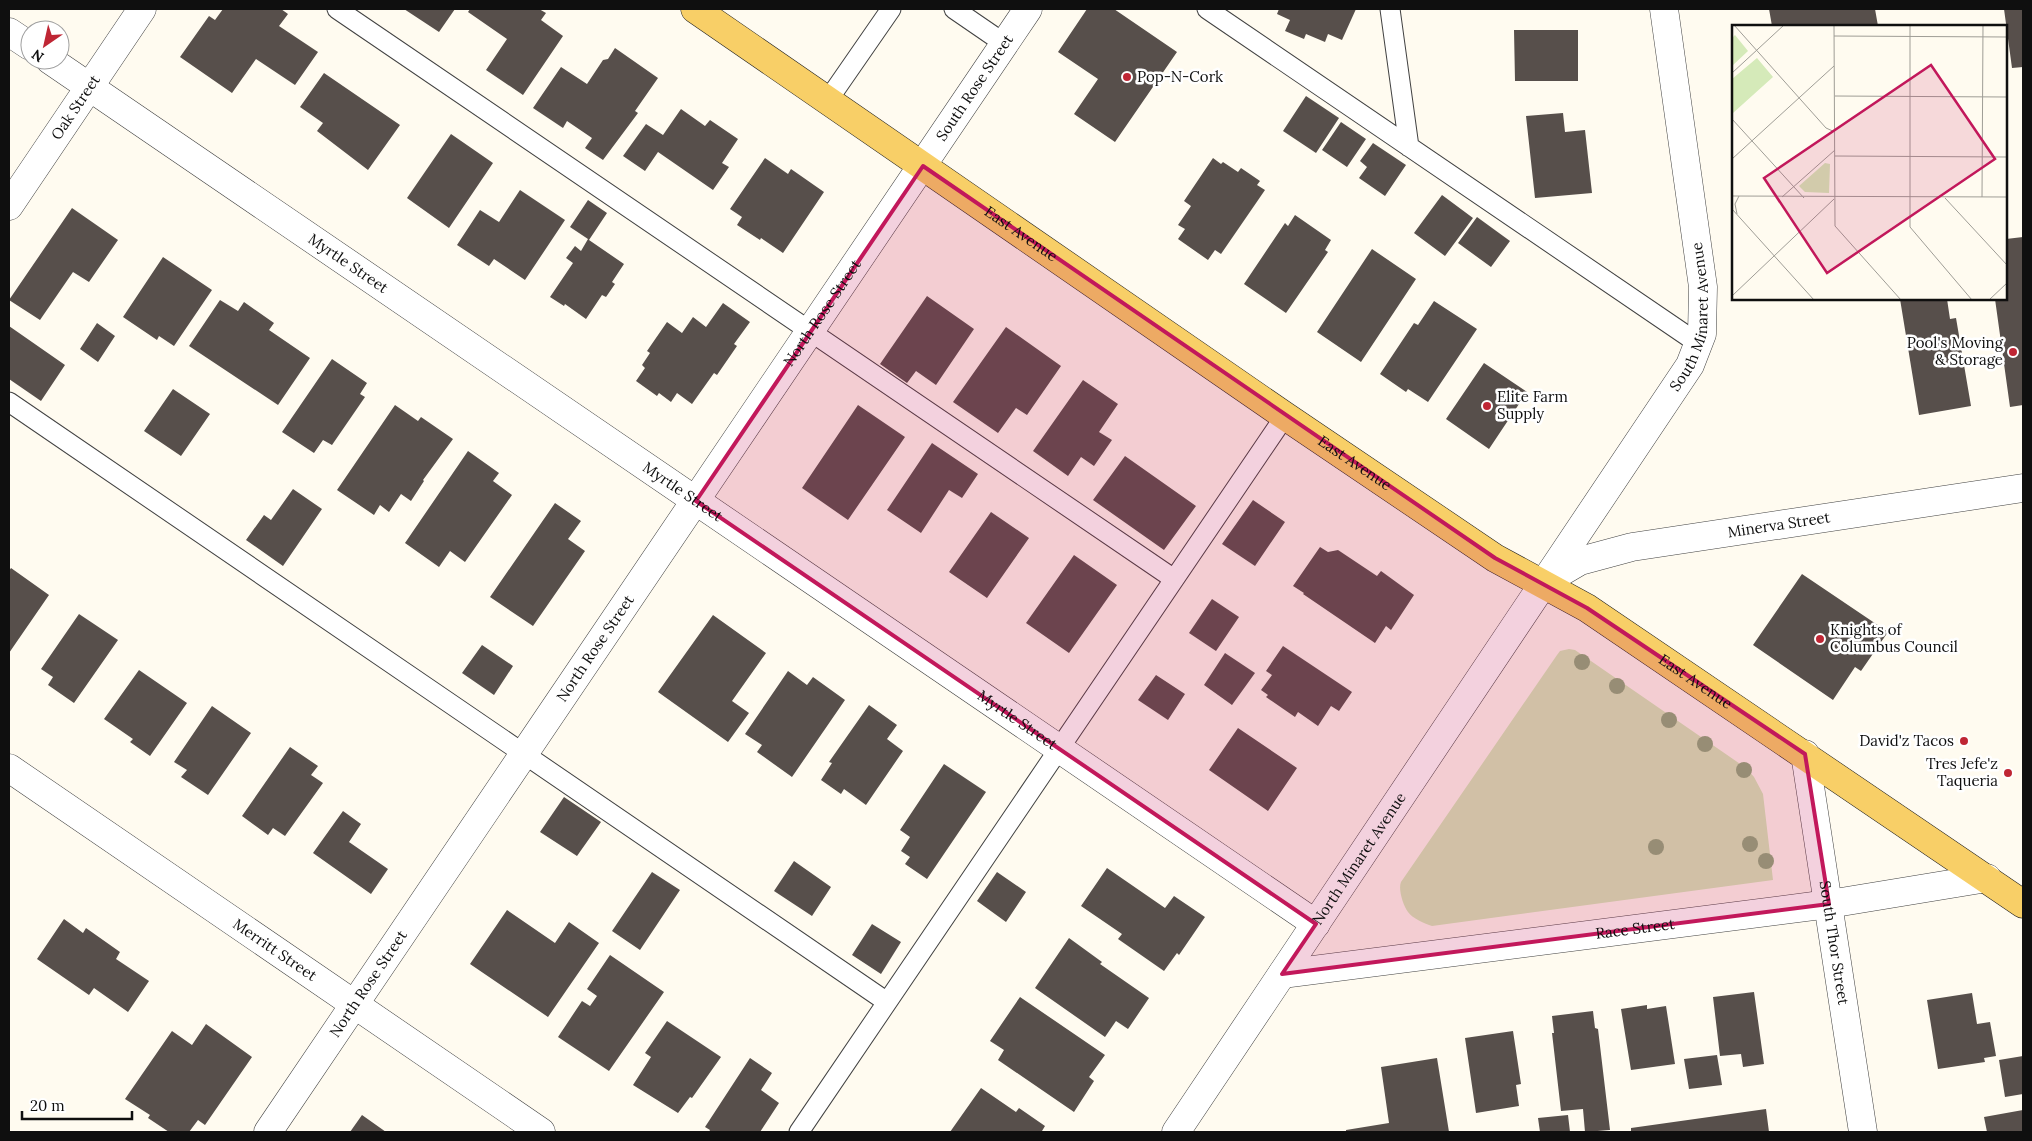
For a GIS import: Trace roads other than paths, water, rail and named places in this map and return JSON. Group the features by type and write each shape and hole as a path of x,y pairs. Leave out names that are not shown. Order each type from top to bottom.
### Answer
{"main road":[{"name":"East Avenue","path":"711,13 828,100 1285,416 1495,558 1588,608 2023,904"}],"street":[{"name":"Oak Street","path":"9,206 142,9"},
{"name":"South Rose Street","path":"923,166 1028,9"},
{"name":"South Minaret Avenue","path":"1543,585 1679,385 1690,365 1702,334 1702,275 1664,9"},
{"path":"9,32 20,39"},
{"name":"Myrtle Street","path":"64,70 1316,924"},
{"name":"North Rose Street","path":"268,1132 923,166"},
{"name":"Minerva Street","path":"1543,585 1555,574 1580,561 1632,547 2023,488"},
{"path":"1594,510 1600,523 1611,536 1623,545 1632,547"},
{"name":"North Minaret Avenue","path":"1180,1131 1282,974 1543,585"},
{"name":"South Thor Street","path":"1805,754 1863,1132"},
{"name":"Merritt Street","path":"9,768 541,1132"},
{"name":"Race Street","path":"1282,974 1829,904 1987,878"}],"lane":[{"path":"337,9 1174,580"},
{"path":"828,100 891,9"},
{"path":"954,9 1005,44"},
{"path":"1207,9 1699,344"},
{"path":"1390,9 1409,147"},
{"path":"9,402 887,1002"},
{"path":"799,1132 1285,416"}],"place":[{"name":"Pop-N-Cork","path":"1127,77"},
{"name":"Pool's Moving & Storage","path":"2013,352"},
{"name":"Elite Farm Supply","path":"1487,406"},
{"name":"Knights of Columbus Council","path":"1820,639"},
{"name":"David'z Tacos","path":"1964,741"},
{"name":"Tres Jefe'z Taqueria","path":"2008,773"}]}
